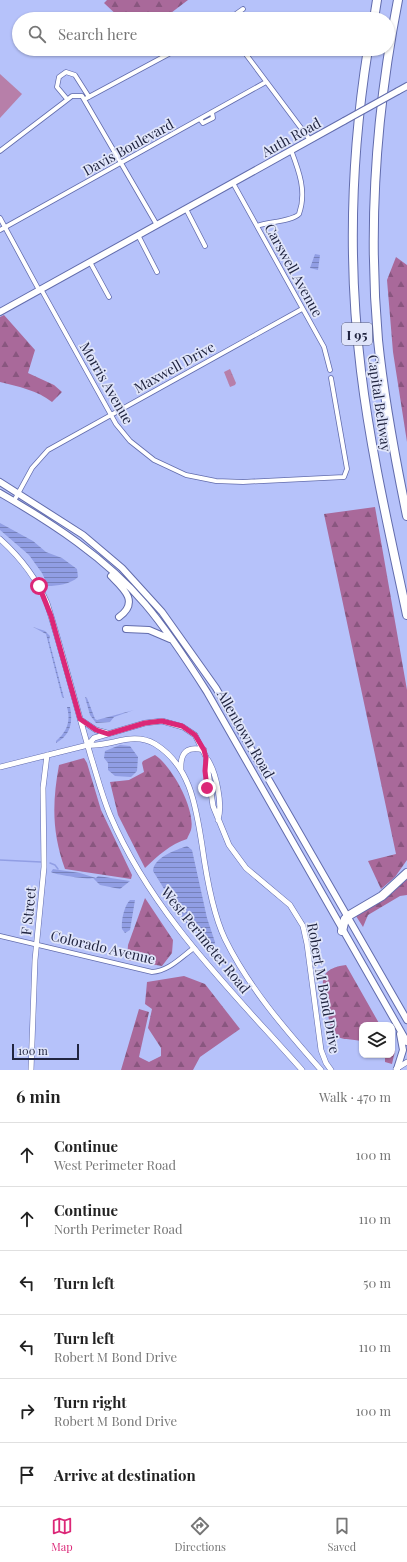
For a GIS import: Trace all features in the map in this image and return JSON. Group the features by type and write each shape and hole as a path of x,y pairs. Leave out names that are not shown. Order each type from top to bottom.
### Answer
{"highway":[{"path":"375,12 377,0"},
{"name":"Capital Beltway","path":"395,17 398,0"},
{"name":"Capital Beltway","path":"367,56 358,137 354,206 356,320 361,372 371,439 407,615"},
{"name":"Capital Beltway","path":"388,56 378,139 374,206 374,270 378,339 386,401 407,516"},
{"path":"342,931 345,919 348,916 382,896 407,873"}],"main road":[{"name":"Auth Road","path":"0,312 407,86"},
{"name":"Allentown Road","path":"0,482 69,525 101,550 138,585 162,612 216,688 407,1020"},
{"name":"Allentown Road","path":"0,493 59,530 94,557 122,581 146,605 172,640 207,692 342,931 407,1042"},
{"path":"94,557 128,595 128,605 123,613 118,617"},
{"path":"126,629 149,630 172,640"},
{"path":"396,1070 403,1050 397,1024"}],"street":[{"path":"239,12 243,9"},
{"path":"0,151 67,100 76,95 87,98 165,56"},
{"path":"247,56 310,140"},
{"path":"67,100 57,87 58,77 66,72 75,75 157,225"},
{"name":"Davis Boulevard","path":"0,230 200,119 203,122 208,122 213,118 212,112 266,82"},
{"path":"257,226 275,221 291,219 299,214 302,203 301,180 291,150"},
{"name":"Carswell Avenue","path":"233,183 326,353 330,370"},
{"path":"186,209 205,246"},
{"name":"Morris Avenue","path":"0,218 110,415 124,435 145,454 169,469 196,478 243,482 340,479 346,476 347,469 331,378"},
{"path":"138,235 157,272"},
{"path":"90,262 109,297"},
{"name":"Maxwell Drive","path":"14,501 32,468 44,453 302,308"},
{"name":"West Perimeter Road","path":"0,539 26,566 39,586 47,603 103,799 129,854 151,892 194,948 302,1070"},
{"path":"80,719 96,730 108,734"},
{"name":"Robert M Bond Drive","path":"88,745 94,738 145,723 168,722 195,735 204,750 212,802 218,821 229,845 241,863 260,881 287,901 301,922 307,944 321,1050 326,1063 332,1070"},
{"name":"Robert M Bond Drive","path":"88,745 97,746 126,738 144,740 162,750 181,770 194,798 214,907 225,939 239,966 268,1008 321,1070"},
{"path":"0,767 88,745"},
{"path":"181,770 182,757 187,750 194,748 204,750"},
{"name":"F Street","path":"31,1070 37,944 44,867 43,788 47,755"},
{"name":"Colorado Avenue","path":"0,936 152,972 168,967 194,948"},
{"path":"396,1070 407,1062"}],"green space":[{"path":"107,0 188,0 172,12 114,12 104,3"},
{"path":"0,74 22,94 0,118"},
{"path":"396,257 407,265 407,442 393,352 387,280"},
{"path":"4,315 35,350 28,373 54,385 62,392 52,402 21,387 0,382 0,317"},
{"path":"230,369 236,383 230,387 224,372"},
{"path":"375,507 407,690 407,860 395,877 381,889 368,861 396,854 324,514"},
{"path":"155,755 162,761 175,778 186,800 192,821 191,830 187,839 170,847 145,868 118,815 110,782 129,780 144,772 143,761"},
{"path":"84,758 87,763 101,810 132,875 131,879 65,869 58,843 54,818 55,792 59,765"},
{"path":"407,877 407,895 400,896 368,915 363,927 356,916 390,895"},
{"path":"145,898 173,940 172,953 162,966 127,960 128,945"},
{"path":"346,965 378,1022 359,1022 359,1041 344,1039 337,1036 334,1034 330,1025 323,979 325,974 336,967"},
{"path":"184,976 205,984 240,1029 200,1057 193,1070 121,1070 139,1009 149,1012 139,1057 149,1062 161,1056 161,1048 148,1028 152,1009 145,1004 147,982"},
{"path":"385,1058 393,1058 392,1064 385,1062"}],"water":[{"path":"315,254 320,255 318,270 310,268"},
{"path":"0,523 33,541 46,552 62,558 77,569 78,577 68,583 48,586 42,573 29,555 0,530"},
{"path":"33,627 45,631 50,636 49,640 64,698 62,697 46,634"},
{"path":"85,697 87,698 95,719 97,720 134,710 114,717 110,722 96,723 90,715"},
{"path":"67,707 70,707 71,713 70,728 65,736 56,743 67,726 69,717"},
{"path":"120,745 130,746 138,757 137,771 131,777 115,776 108,770 108,763 104,758 105,751"},
{"path":"187,846 192,850 207,918 215,942 214,946 184,921 153,871 154,866 161,858"},
{"path":"53,869 80,873 96,878 98,876 130,881 120,889 100,885 93,878 80,878 53,873 51,872"},
{"path":"130,900 135,900 130,930 125,933 122,929 123,918 126,906"}],"waterway":[{"path":"0,860 41,862"},
{"path":"50,863 55,865 58,869"}],"route":[{"path":"39,586 47,603 61,648 80,719 96,730 108,734 145,723 162,721 182,726 195,735 204,750 206,758 205,771 207,788"}]}
